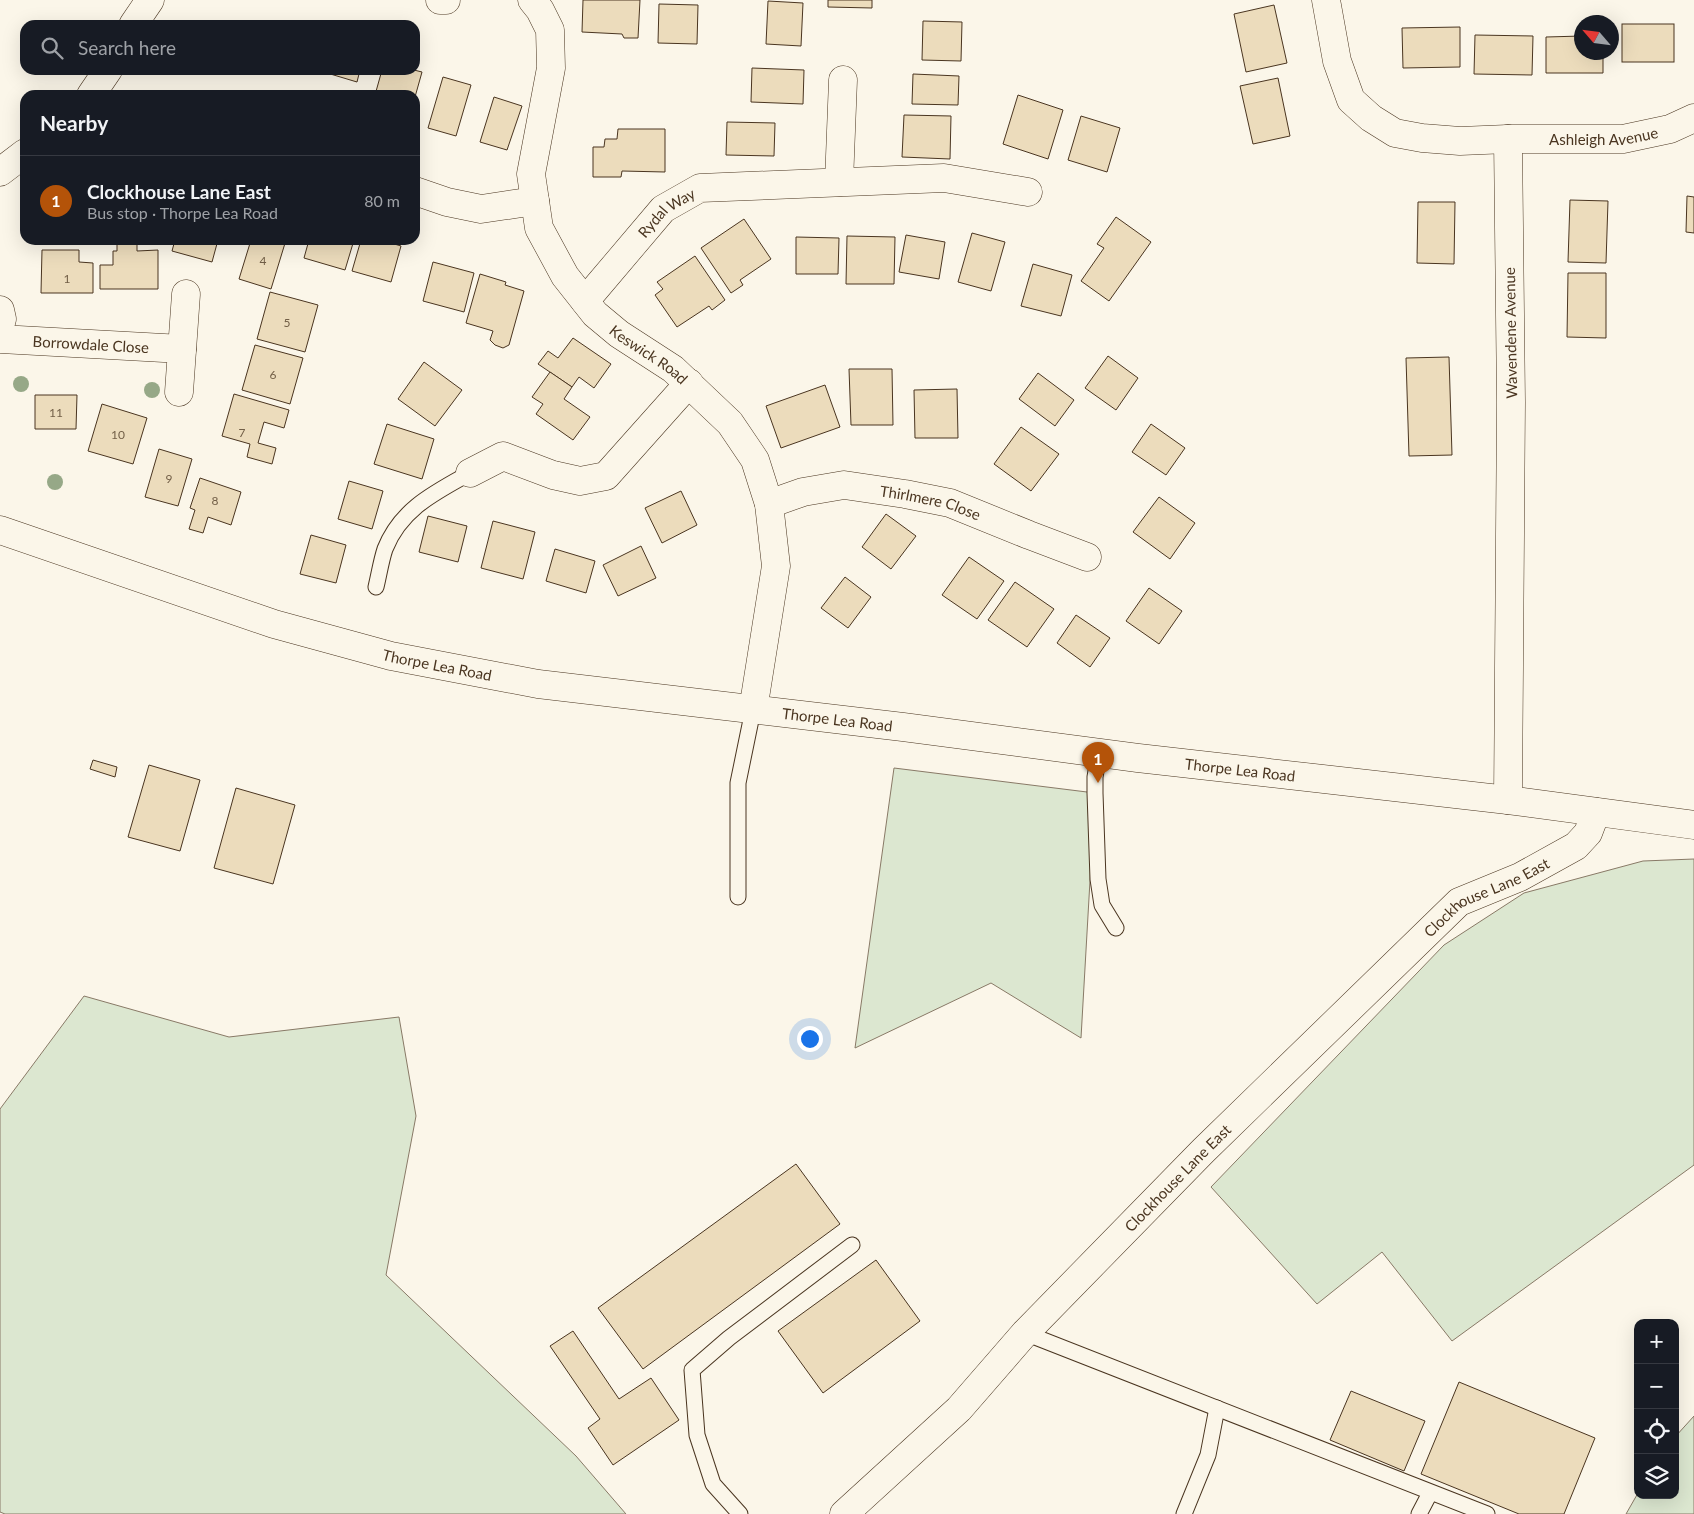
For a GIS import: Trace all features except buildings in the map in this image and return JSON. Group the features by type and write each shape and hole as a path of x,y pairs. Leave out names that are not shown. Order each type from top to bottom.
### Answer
{"street":[{"path":"136,20 150,0"},
{"path":"440,0 446,0"},
{"name":"Keswick Road","path":"532,0 540,10 550,30 551,68 531,174 539,228 564,276 595,314 619,334 673,369 730,423 755,460 769,504 776,566 753,710"},
{"path":"1326,0 1337,61 1351,100 1372,118 1395,133 1422,138 1460,141 1508,139"},
{"path":"95,90 105,75"},
{"path":"839,182 843,80"},
{"name":"Ashleigh Avenue","path":"1508,139 1623,139 1670,129 1694,118"},
{"name":"Wavendene Avenue","path":"1508,139 1511,402 1508,800"},
{"path":"0,172 20,157"},
{"name":"Rydal Way","path":"585,301 663,209 700,188 944,178 1028,192"},
{"path":"420,194 447,202 481,209 535,200"},
{"path":"179,392 186,294"},
{"path":"0,310 2,319 0,326"},
{"name":"Borrowdale Close","path":"0,339 182,349"},
{"path":"470,473 503,456 553,475 580,481 606,476 689,383"},
{"name":"Thirlmere Close","path":"769,504 803,492 844,485 905,494 950,503 1087,557"},
{"name":"Thorpe Lea Road","path":"0,530 274,624 391,656 538,684 1508,800 1694,825"},
{"name":"Clockhouse Lane East","path":"844,1514 959,1409 1025,1333 1204,1151 1459,902 1520,877 1576,846 1588,833 1596,812"}],"lane":[{"path":"376,587 384,552 392,534 408,512 433,494 470,473"},
{"path":"738,896 738,783 753,710"},
{"path":"1099,752 1095,785 1098,879 1102,905 1116,928"},
{"path":"740,1514 713,1484 697,1435 692,1370 729,1338 852,1245"},
{"path":"1025,1333 1487,1514"},
{"path":"1184,1514 1208,1455 1217,1408"},
{"path":"1419,1514 1430,1493"}],"green space":[{"path":"894,768 1095,793 1081,1038 991,983 855,1048"},
{"path":"1694,859 1694,1165 1452,1341 1382,1252 1317,1304 1211,1187 1444,945 1524,893 1643,861"},
{"path":"84,996 229,1037 399,1017 416,1116 386,1275 576,1456 626,1514 5,1514 0,1512 0,1109"},
{"path":"1694,1416 1694,1514 1626,1514 1635,1499 1679,1499 1679,1433"}],"place":[{"name":"Clockhouse Lane East","path":"1098,783"}]}
